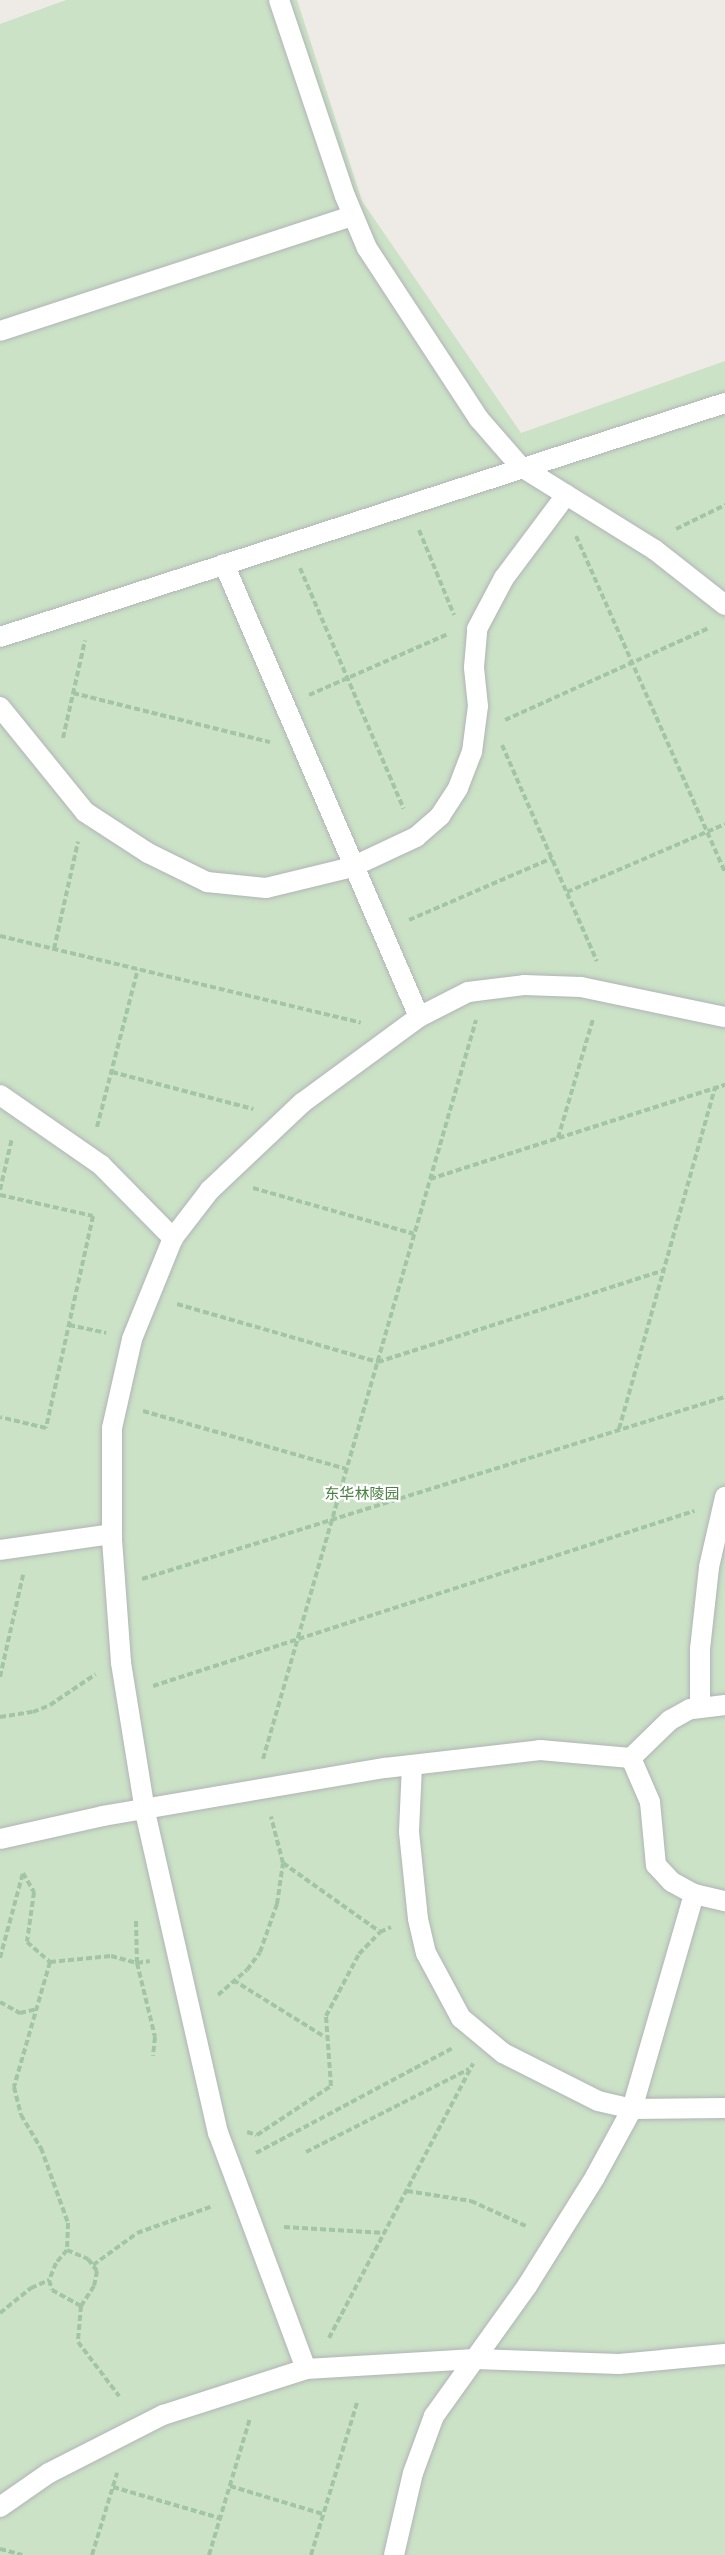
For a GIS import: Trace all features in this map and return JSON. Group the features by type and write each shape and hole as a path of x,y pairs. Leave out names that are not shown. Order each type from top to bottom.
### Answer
{"lane":[{"path":"279,0 352,216 367,248 438,361 479,419 520,466 646,544 708,588 725,605"},
{"path":"0,331 352,216"},
{"path":"0,637 520,466 725,403"},
{"path":"0,707 85,812 148,853 207,882 266,888 352,867 416,837 441,816 458,788 472,752 478,706 474,646 481,620 523,549 572,499"},
{"path":"224,564 418,1017"},
{"path":"306,2369 228,2167 197,2054 145,1810 122,1668 112,1534 116,1403 132,1339 147,1296 173,1238 220,1179 286,1118 418,1017 468,992 524,985 606,991 725,1017"},
{"path":"0,1095 89,1157 173,1238"},
{"path":"700,1707 700,1649 722,1527 724,1499"},
{"path":"0,1550 112,1534"},
{"path":"0,1839 102,1816 412,1765 540,1750 631,1758 670,1720 700,1707 725,1705"},
{"path":"631,1758 650,1802 656,1865 672,1882 694,1894 725,1901"},
{"path":"412,1765 409,1832 418,1919 426,1953 442,1987 461,2018 482,2037 564,2086 632,2109 725,2109"},
{"path":"394,2555 413,2474 434,2416 475,2360 562,2230 632,2109 694,1894"},
{"path":"0,2507 49,2473 163,2415 306,2369 475,2360 619,2364 725,2354"}],"path":[{"path":"572,499 570,523 725,872"},
{"path":"409,504 459,629"},
{"path":"646,544 725,505"},
{"path":"289,543 416,837"},
{"path":"284,706 481,620"},
{"path":"494,725 715,626"},
{"path":"61,746 85,637"},
{"path":"73,693 303,750"},
{"path":"498,735 567,892 606,991 557,1139"},
{"path":"54,949 85,812"},
{"path":"567,892 725,824"},
{"path":"381,932 552,858"},
{"path":"0,936 399,1032"},
{"path":"89,1157 138,969"},
{"path":"217,2002 218,1991 247,1970 260,1952 277,1904 283,1863 263,1790 265,1754 484,990"},
{"path":"112,1072 286,1118"},
{"path":"429,1180 725,1085"},
{"path":"619,1430 715,1088"},
{"path":"0,1190 19,1107"},
{"path":"220,1179 414,1234"},
{"path":"0,1195 93,1216 46,1428 0,1417"},
{"path":"147,1296 378,1362 664,1270"},
{"path":"69,1325 132,1339"},
{"path":"116,1588 725,1397"},
{"path":"116,1403 347,1469"},
{"path":"126,1694 297,1641 724,1499"},
{"path":"0,1677 25,1565"},
{"path":"0,1717 33,1712 83,1680 122,1668"},
{"path":"283,1863 380,1932"},
{"path":"0,1958 23,1873 34,1892 27,1942 50,1962 111,1956 137,1963 176,1958"},
{"path":"243,2125 246,2131 257,2135 331,2086 330,2054 325,2037 326,2016 342,1981 359,1954 380,1932 418,1919"},
{"path":"136,1921 137,1963 155,2037 153,2055"},
{"path":"50,1962 14,2087 21,2115 41,2148 68,2223 67,2250 56,2263 50,2280 52,2290 81,2306"},
{"path":"233,1980 325,2037"},
{"path":"0,2002 20,2013 37,2009"},
{"path":"323,2336 330,2339 471,2068 482,2037"},
{"path":"228,2167 482,2037"},
{"path":"306,2152 471,2068"},
{"path":"407,2191 471,2201 528,2227 534,2218"},
{"path":"93,2265 136,2233 213,2206"},
{"path":"285,2238 282,2227 385,2233"},
{"path":"67,2250 88,2259 97,2271 94,2286 81,2306 78,2342 119,2396"},
{"path":"0,2313 31,2289 50,2280"},
{"path":"311,2555 357,2403"},
{"path":"209,2555 252,2411"},
{"path":"92,2555 117,2473"},
{"path":"230,2486 323,2514"},
{"path":"112,2487 220,2518"},
{"path":"0,2549 22,2555"}],"green space":[{"name":"东华林陵园","path":"66,0 297,0 362,201 521,433 725,361 725,2555 0,2555 0,24"}]}
